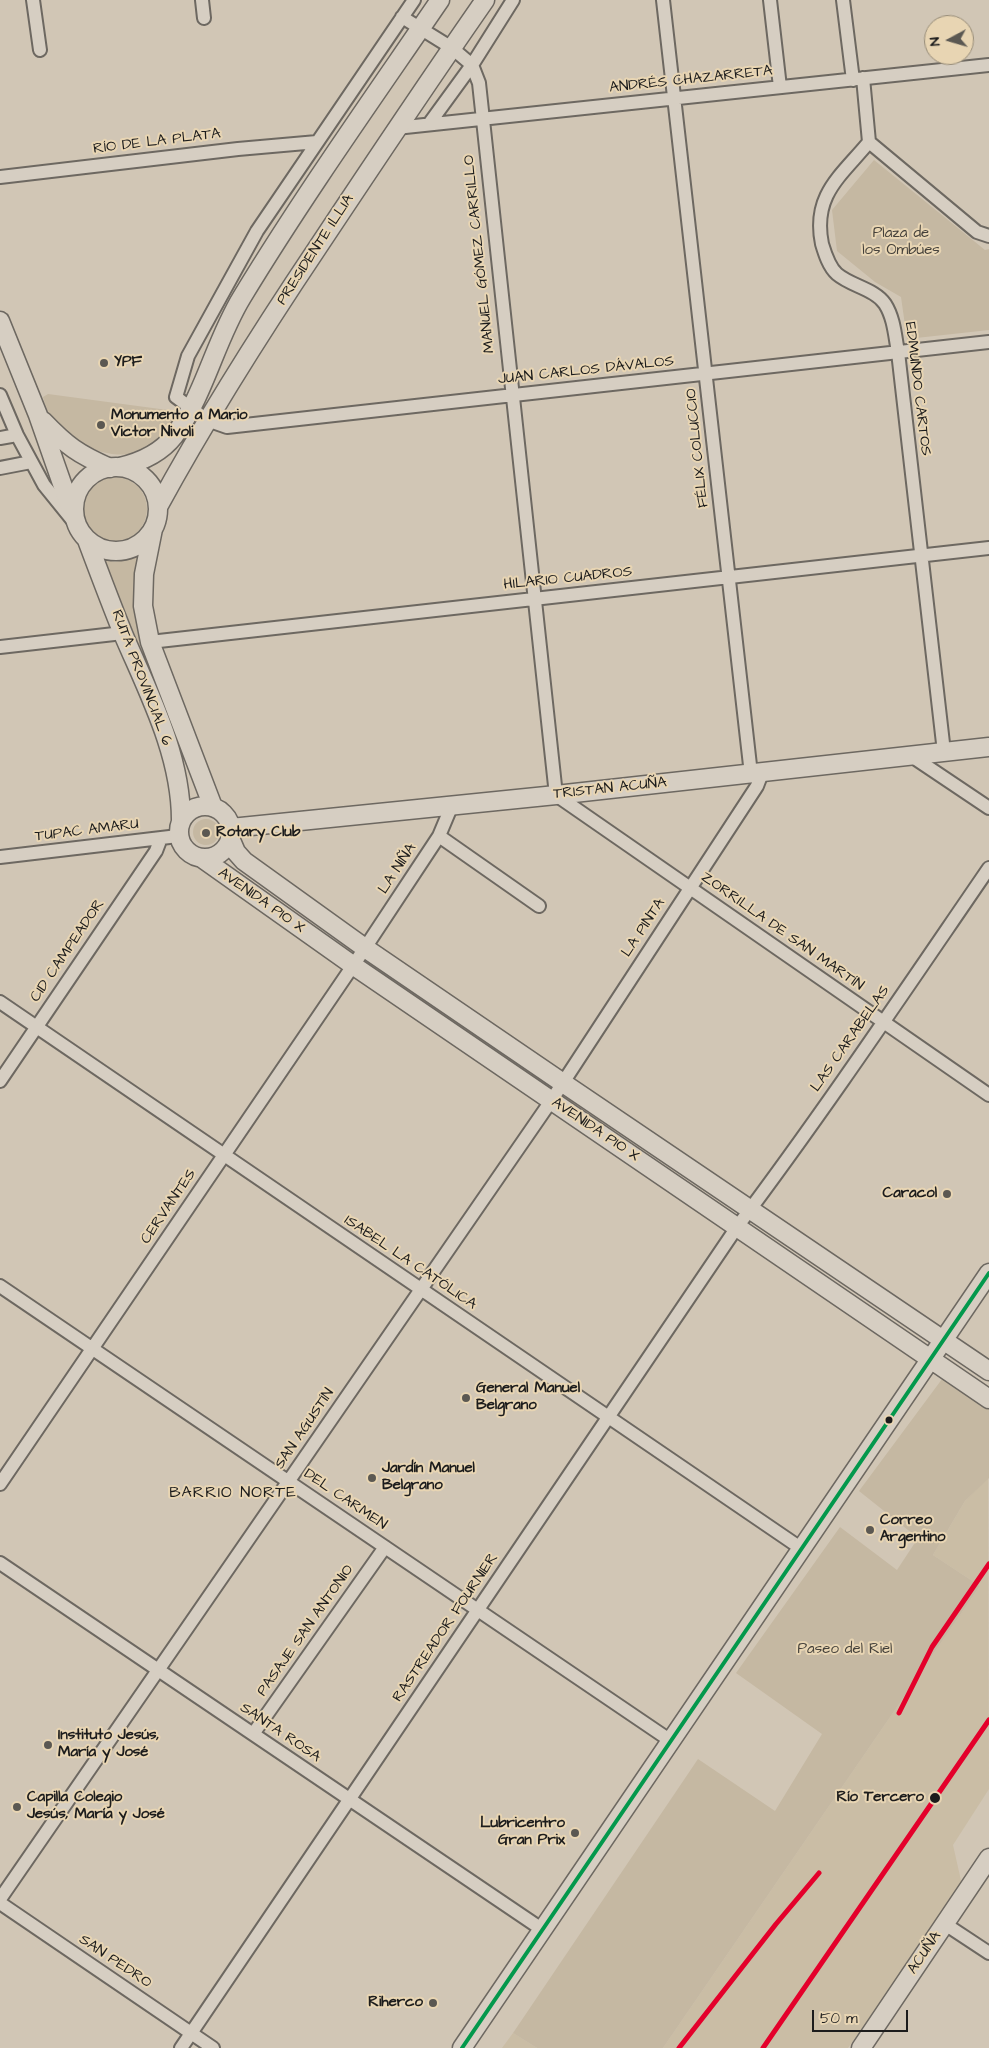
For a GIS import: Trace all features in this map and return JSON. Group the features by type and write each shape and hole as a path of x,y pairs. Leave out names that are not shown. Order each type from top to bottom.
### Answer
{"main road":[{"path":"38,415 65,444 85,457 115,467 131,470 142,476 150,485 156,496 157,519 153,529 135,547 123,551 104,549 80,530 74,510 80,487 93,475 115,467 137,463 159,452 173,437 192,409 225,328 242,297 337,151 440,0"},
{"name":"PRESIDENTE ILLIA","path":"158,508 238,367 396,128 485,0"},
{"name":"RUTA PROVINCIAL 6","path":"0,321 38,415 80,530 157,713 181,796 180,828"},
{"name":"RUTA PROVINCIAL 6","path":"153,529 144,574 143,606 150,642 213,807"},
{"name":"TRISTAN ACUÑA","path":"231,833 452,805 912,757 989,747"},
{"path":"204,806 213,807 225,815 231,833 223,851 210,858 203,859 187,852 181,845 180,828 187,812 204,806"},
{"name":"AVENIDA PIO X","path":"231,833 236,852 244,861 365,948 989,1370"},
{"name":"AVENIDA PIO X","path":"203,859 354,966 989,1399"},
{"path":"462,2048 989,1273"},
{"name":"ACUÑA","path":"861,2048 989,1858"}],"street":[{"path":"33,0 40,50"},
{"path":"202,0 204,18"},
{"path":"318,142 414,0"},
{"path":"429,124 472,65 513,0"},
{"name":"FÉLIX COLUCCIO","path":"663,0 729,577 756,773"},
{"path":"770,0 780,87"},
{"path":"843,0 869,142 977,232 989,236"},
{"path":"402,17 452,48 472,65"},
{"name":"MANUEL GÓMEZ CARRILLO","path":"472,65 480,83 482,119 556,795"},
{"name":"ANDRÉS CHAZARRETA","path":"396,128 989,65"},
{"name":"RÍO DE LA PLATA","path":"0,177 238,149 318,142"},
{"name":"JUAN CARLOS DÁVALOS","path":"318,142 257,231 188,356 176,397 207,420 227,427 989,342"},
{"name":"EDMUNDO CARTOS","path":"869,142 826,192 821,208 819,230 825,255 835,273 853,285 870,292 884,302 891,313 898,352 944,752"},
{"path":"0,395 17,436 44,485 80,530"},
{"path":"0,438 17,436"},
{"path":"0,468 31,462"},
{"name":"HILARIO CUADROS","path":"150,642 989,548"},
{"path":"0,647 123,633"},
{"path":"912,757 989,808"},
{"name":"LA PINTA","path":"551,1100 757,786 756,773"},
{"name":"ZORRILLA DE SAN MARTÍN","path":"556,795 989,1095"},
{"name":"LA NIÑA","path":"365,948 439,836 452,805"},
{"name":"TUPAC AMARU","path":"0,858 161,838 180,828"},
{"path":"439,836 540,906"},
{"name":"CID CAMPEADOR","path":"0,1081 156,851 161,838"},
{"name":"LAS CARABELAS","path":"737,1227 751,1210 883,1022 989,868"},
{"name":"CERVANTES","path":"0,1484 365,948"},
{"name":"ISABEL LA CATÓLICA","path":"0,1002 419,1290 609,1416 802,1549"},
{"name":"SAN AGUSTÍN","path":"0,1901 551,1100"},
{"name":"RASTREADOR FOURNIER","path":"182,2048 737,1227"},
{"name":"DEL CARMEN","path":"0,1286 671,1741"},
{"name":"PASAJE SAN ANTONIO","path":"253,1734 385,1547"},
{"name":"SANTA ROSA","path":"0,1563 543,1930"},
{"name":"SAN PEDRO","path":"0,1901 213,2048"},
{"path":"945,1924 989,1953"}],"shaded area":[{"path":"988,1478 989,1789 953,1845 962,1885 848,2048 663,2048 980,1586 933,1555 965,1501"},
{"path":"513,2033 537,2048 502,2048"}],"green space":[{"name":"Plaza de los Ombúes","path":"874,160 985,250 989,249 989,330 907,339 901,297 875,282 837,251 832,210"},
{"path":"48,394 175,411 175,414 166,431 152,444 135,453 113,454 101,452 79,443 60,429 51,418 46,406 43,397"},
{"path":"115,477 133,483 141,491 147,509 141,527 133,535 115,541 97,535 89,527 83,509 89,491 97,483"},
{"path":"139,557 135,602 141,651 104,560 115,562"},
{"path":"206,819 215,823 219,832 215,841 206,845 197,841 193,832 197,823"},
{"name":"Paseo del Riel","path":"948,1371 989,1399 989,1478 965,1501 933,1555 980,1586 663,2048 537,2048 513,2033 698,1759 775,1811 822,1734 736,1673 840,1527 897,1570 918,1538 859,1491"}],"transit line":[{"path":"462,2048 989,1273"},
{"path":"899,1713 932,1647 989,1564"},
{"path":"763,2048 989,1720"},
{"path":"679,2048 776,1924 819,1873"}],"place":[{"name":"YPF","path":"104,363"},
{"name":"Monumento a Mario Victor Nivoli","path":"101,425"},
{"name":"Rotary Club","path":"206,833"},
{"name":"Caracol","path":"947,1194"},
{"name":"General Manuel Belgrano","path":"466,1398"},
{"name":"Jardín Manuel Belgrano","path":"372,1478"},
{"name":"Correo Argentino","path":"870,1530"},
{"name":"Instituto Jesús, María y José","path":"48,1745"},
{"name":"Río Tercero","path":"935,1798"},
{"name":"Capilla Colegio Jesús, María y José","path":"17,1807"},
{"name":"Lubricentro Gran Prix","path":"575,1833"},
{"name":"Riherco","path":"433,2003"}],"district":[{"name":"BARRIO NORTE","path":"233,1494"}]}
